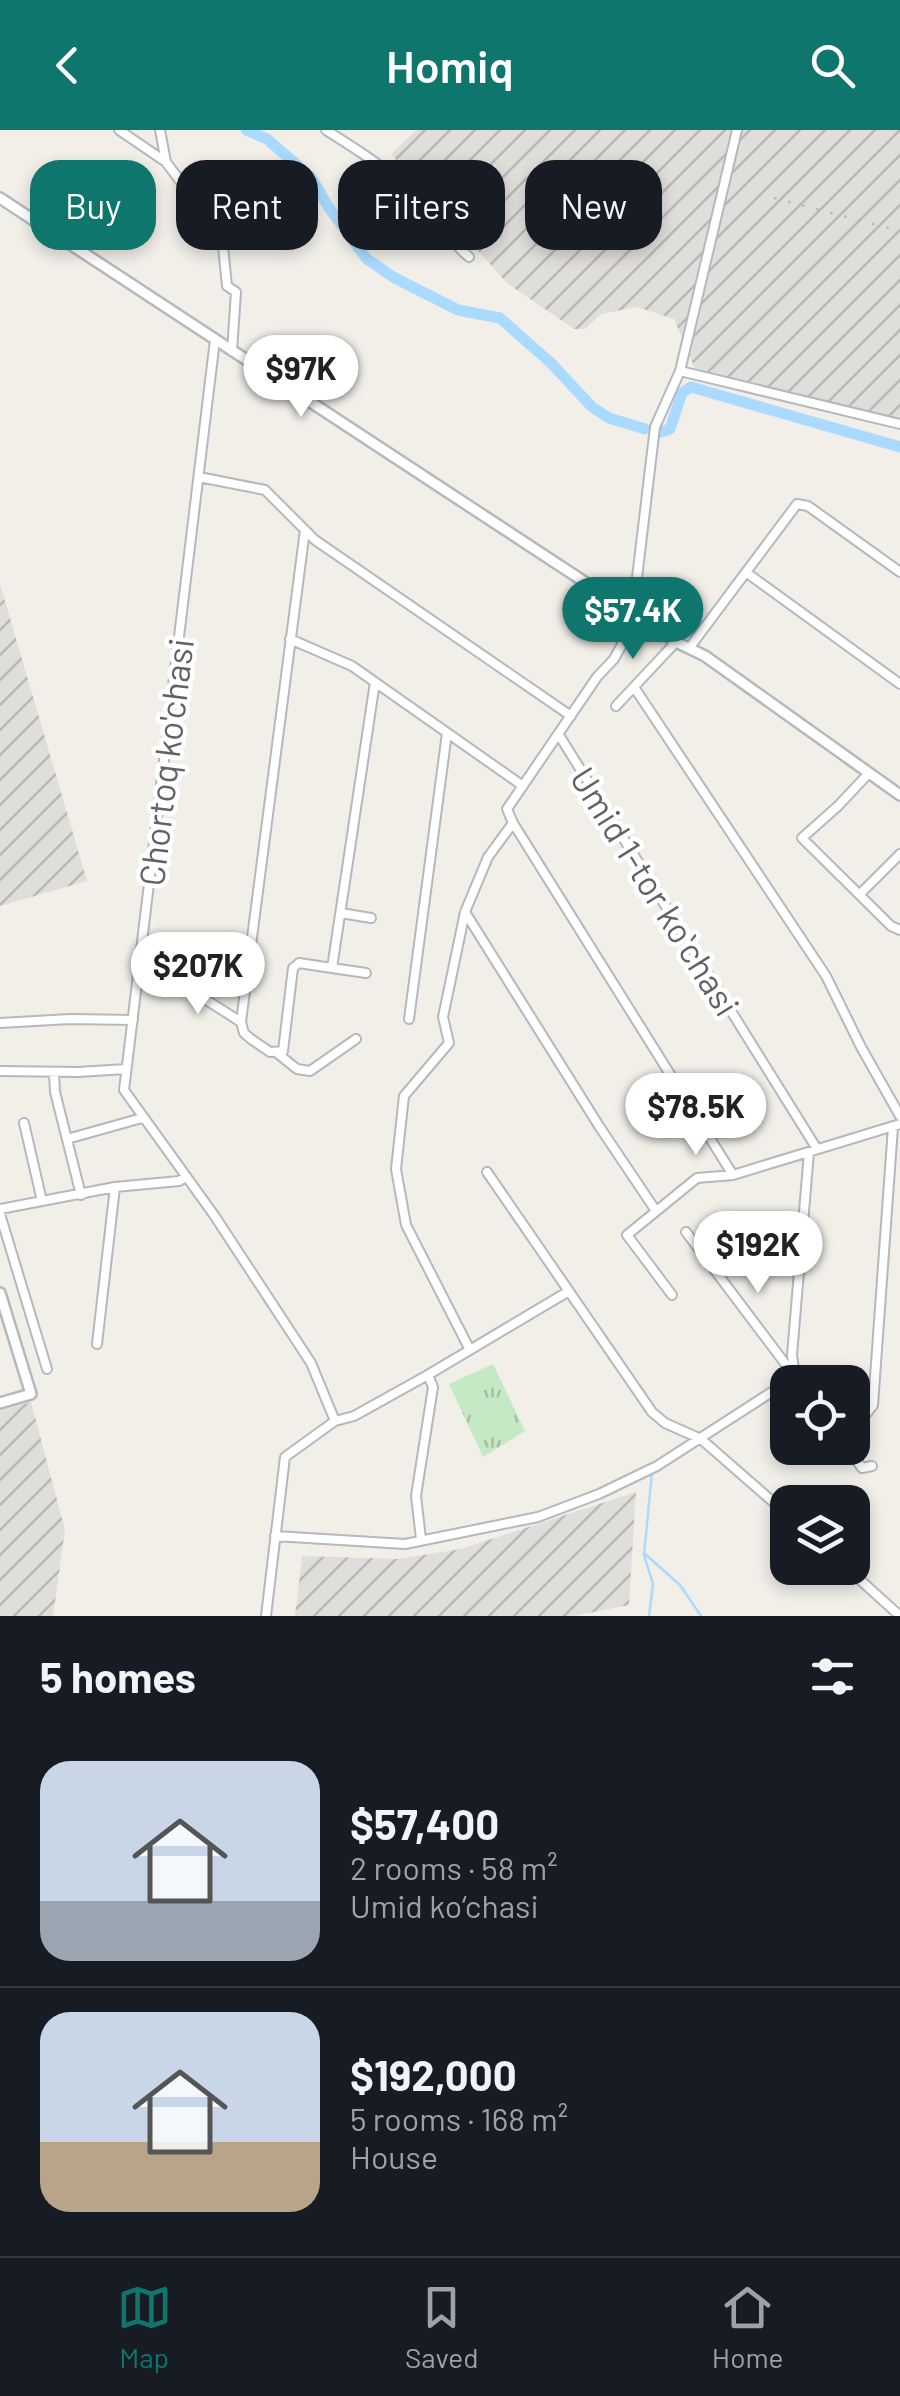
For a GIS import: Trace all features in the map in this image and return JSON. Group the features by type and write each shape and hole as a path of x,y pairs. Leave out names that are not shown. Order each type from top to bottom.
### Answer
{"street":[{"path":"119,130 166,162 222,237 227,286 236,292 232,351"},
{"path":"160,130 166,162"},
{"path":"326,130 382,167 423,205 448,239 468,257"},
{"path":"624,608 636,586 655,427 680,371 737,130"},
{"path":"0,198 636,616 690,647 900,795"},
{"name":"Chortoq ko'chasi","path":"216,340 126,1094 310,1363 335,1421"},
{"path":"680,371 900,424"},
{"path":"199,477 265,490 305,530 571,716"},
{"path":"690,647 797,504 808,506 900,572"},
{"path":"305,530 241,1022 246,1035 296,1069 310,1071 356,1039"},
{"path":"747,573 900,684"},
{"path":"636,616 614,659 506,809 733,1175"},
{"path":"290,639 323,651 375,682 522,786"},
{"path":"616,706 676,642"},
{"path":"332,968 375,682"},
{"path":"634,687 826,976 900,1116"},
{"path":"409,1019 447,732"},
{"name":"Umid 1-tor koʻchasi","path":"558,735 813,1151"},
{"path":"869,773 802,838 890,926 900,930"},
{"path":"470,1350 406,1225 396,1169 404,1096 449,1043 444,1017 465,912 488,857 513,823"},
{"path":"860,894 900,854"},
{"path":"465,912 598,1126 656,1211"},
{"path":"340,914 371,918"},
{"path":"142,952 152,955 200,996 241,1022"},
{"path":"276,1053 284,1048 293,968 299,964 366,973"},
{"path":"0,1023 133,1020"},
{"path":"0,1071 126,1069"},
{"path":"54,1073 81,1196"},
{"path":"67,1139 142,1118"},
{"path":"24,1123 42,1201"},
{"path":"672,1295 627,1235 696,1178 733,1175 896,1126 870,1409"},
{"path":"794,1365 792,1354 813,1151"},
{"path":"487,1172 652,1412 702,1439 770,1499"},
{"path":"47,1369 0,1211 186,1177"},
{"path":"97,1344 115,1187"},
{"path":"686,1232 786,1365"},
{"path":"266,1616 286,1457 335,1421 354,1416 428,1375 569,1291"},
{"path":"0,1293 31,1394 0,1403"},
{"path":"421,1540 416,1496 432,1387 428,1375"},
{"path":"275,1536 405,1544 538,1517 654,1468 770,1397"},
{"path":"860,1465 872,1466"},
{"path":"866,1585 900,1616"}],"shaded area":[{"path":"416,130 900,130 900,418 695,369 674,319 637,307 601,314 585,329 574,329 507,283 477,250 505,250 505,160 396,160 391,154"},
{"path":"0,584 87,881 0,906"},
{"path":"31,1402 65,1530 53,1616 0,1616 0,1411"},
{"path":"636,1492 629,1605 574,1616 295,1616 302,1556 398,1559 461,1549"}],"green space":[{"path":"493,1364 525,1431 483,1457 449,1384"}],"waterway":[{"path":"246,130 267,139 311,177 367,259 458,310 500,318 551,363 592,407 609,418 645,429"},
{"path":"661,432 670,429 682,393 691,387 900,447"},
{"path":"649,1616 653,1584 644,1555 652,1472"},
{"path":"645,1554 680,1585 701,1616"}],"railway":[{"path":"774,198 900,231"}]}
